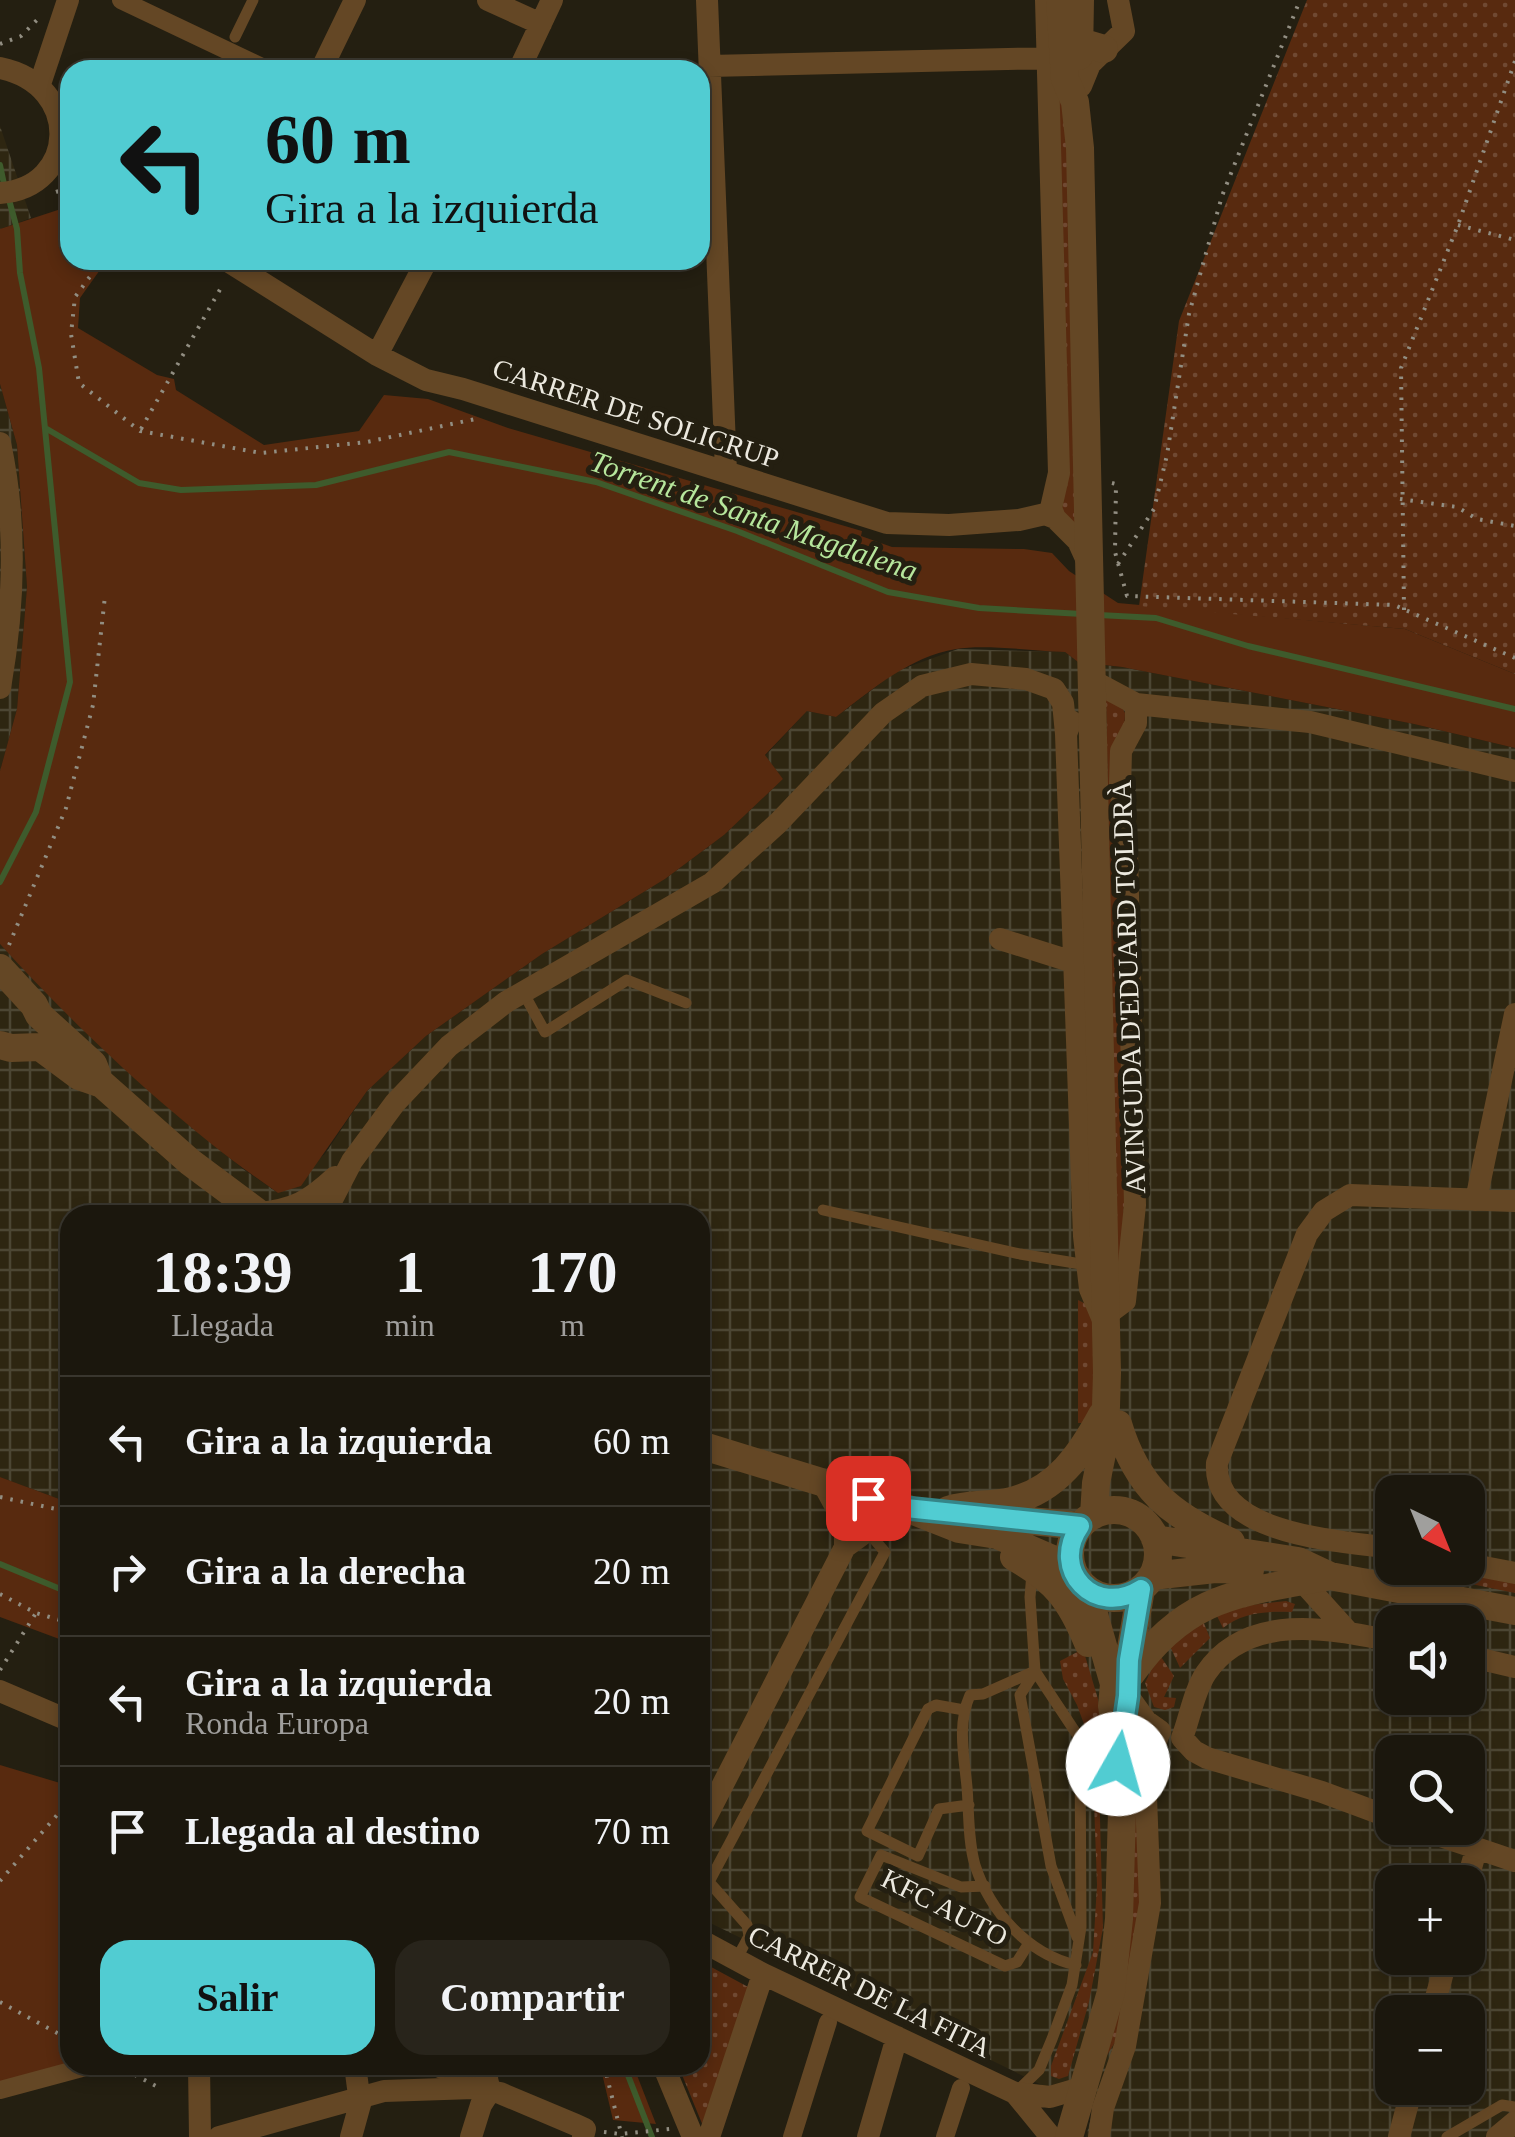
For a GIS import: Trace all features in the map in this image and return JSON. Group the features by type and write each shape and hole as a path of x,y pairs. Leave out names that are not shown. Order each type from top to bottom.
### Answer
{"street":[{"path":"0,193 24,188 59,161 58,112 52,97 17,73 67,0"},
{"path":"121,0 247,60"},
{"path":"327,60 355,0"},
{"path":"488,0 541,24"},
{"path":"523,60 552,0"},
{"path":"707,0 709,60"},
{"name":"AVINGUDA D'EDUARD TOLDRÀ","path":"1118,0 1124,32 1092,46 1078,94 1108,1372 1121,1478 1137,1516"},
{"path":"1062,3 1070,39 1092,46"},
{"path":"1062,3 1048,58 1058,473 1051,508 1055,518 1078,541 1089,565"},
{"name":"AVINGUDA D'EDUARD TOLDRÀ","path":"1062,3 1064,79 1078,94"},
{"path":"710,66 1048,58"},
{"path":"710,90 726,471"},
{"name":"CARRER DE SOLICRUP","path":"244,270 377,355 426,380 887,522 949,525 1046,514 1055,518"},
{"path":"377,355 422,270"},
{"path":"0,443 12,512 8,620 0,688"},
{"path":"1091,670 1136,704 1310,722 1515,771"},
{"name":"AVINGUDA D'EDUARD TOLDRÀ","path":"1091,670 1066,734 1087,1265 1090,1289 1106,1322"},
{"path":"329,1205 352,1161 395,1103 449,1046 524,992 712,883 778,823 882,713 922,686 971,674 1026,678 1054,689 1063,703 1066,734"},
{"name":"AVINGUDA D'EDUARD TOLDRÀ","path":"1106,1322 1125,1301 1135,1205 1127,851 1120,784 1121,751 1136,723 1136,704"},
{"path":"1000,939 1073,962"},
{"path":"3,959 37,1032 7,1047"},
{"path":"21,1003 92,1064 102,1084 190,1162 247,1205"},
{"path":"1476,1200 1515,1014"},
{"path":"7,1047 40,1047 79,1076 102,1084"},
{"path":"298,1205 312,1200 352,1161"},
{"path":"1375,1545 1312,1536 1251,1517 1233,1505 1219,1486 1217,1463 1306,1234 1324,1211 1350,1195 1515,1201"},
{"path":"954,1519 968,1504 1009,1502 1043,1488 1072,1464 1112,1417 1139,1475 1158,1497 1185,1519 1249,1552"},
{"name":"AVINGUDA D'EDUARD TOLDRÀ","path":"1087,1520 1112,1417"},
{"path":"710,1447 997,1535 1112,1599 1125,1597 1147,1583 1231,1568 1290,1574 1302,1581 1349,1632"},
{"path":"710,1809 844,1547 845,1524 824,1484"},
{"path":"844,1547 903,1508"},
{"path":"954,1519 1087,1520 1113,1510 1137,1516 1155,1539 1158,1556 1147,1583 1124,1692 1119,1748 1120,1919 1110,1992 1084,2087 1064,2132"},
{"path":"954,1519 1055,1584 1146,1721 1207,1758 1375,1812"},
{"path":"1087,1520 1070,1546 1114,1684 1124,1692"},
{"path":"1155,1539 1232,1553 1249,1552 1298,1562 1337,1577 1515,1612"},
{"path":"1124,1692 1166,1630 1206,1604 1228,1596 1337,1577 1375,1557"},
{"path":"1485,1567 1515,1573"},
{"path":"1099,2137 1103,2108 1125,2046 1150,1903 1145,1770 1172,1734 1205,1674 1242,1641 1287,1629 1375,1637"},
{"path":"1485,1660 1515,1667"},
{"path":"0,1691 60,1717"},
{"path":"1462,1845 1515,1861"},
{"path":"1472,1865 1476,1850"},
{"name":"CARRER DE LA FITA","path":"710,1946 1015,2093 1050,2096 1084,2087"},
{"path":"709,2137 763,1974"},
{"path":"792,2137 828,2022"},
{"path":"868,2137 897,2038"},
{"path":"1064,2132 1125,2046"},
{"path":"0,2090 60,2074"},
{"path":"199,2075 200,2137"},
{"path":"351,2137 362,2097 356,2075"},
{"path":"453,2075 584,2133"},
{"path":"471,2137 490,2091 489,2075"},
{"path":"666,2075 684,2133"},
{"path":"945,2137 960,2088"},
{"path":"219,2137 384,2091 490,2091"},
{"name":"CARRER DE LA FITA","path":"1015,2093 1033,2128 1064,2132"},
{"path":"1399,2137 1407,2105"},
{"path":"1497,2137 1515,2122"}],"lane":[{"path":"235,37 253,0"},
{"path":"524,992 545,1032 628,980 686,1003"},
{"path":"824,1210 1087,1265"},
{"path":"710,1880 885,1552 868,1532"},
{"path":"1015,2093 1039,2070 1072,1985 1080,1946 1080,1739 1036,1671 1030,1597 1033,1568"},
{"path":"1036,1671 984,1694 970,1695 964,1710 962,1743 974,1863 994,1906 1029,1943 1053,1960 1076,1965"},
{"path":"1036,1671 1020,1696 1051,1866 1080,1946"},
{"path":"964,1710 936,1704 928,1709 867,1830 918,1856 939,1809 969,1805"},
{"name":"KFC AUTO","path":"985,1886 961,1887 881,1855 860,1897 1005,1966 1017,1962 1029,1943"},
{"path":"710,1883 747,1925 748,1936 736,1960"},
{"path":"1447,2137 1502,2105 1515,2107"}],"path":[{"path":"1118,564 1154,509 1189,314 1222,196 1300,0"},
{"path":"0,44 21,36 44,13"},
{"path":"1404,610 1401,368 1458,225 1515,61"},
{"path":"1458,225 1515,240"},
{"path":"95,270 76,296 71,334 79,383 140,431 262,454 366,442 490,416"},
{"path":"140,431 222,286"},
{"path":"1088,474 1116,484 1115,552 1127,596 1394,605 1515,658"},
{"path":"1400,499 1457,507 1477,519 1515,526"},
{"path":"3,959 66,808 93,705 105,596"},
{"path":"0,1497 60,1510"},
{"path":"0,1594 36,1613 60,1620"},
{"path":"0,1670 36,1613"},
{"path":"0,1880 60,1811"},
{"path":"0,2002 60,2035"},
{"path":"135,2075 156,2086"},
{"path":"606,2075 621,2135"},
{"path":"584,2133 684,2133"}],"shaded area":[{"path":"1057,0 1066,114 1079,534 1058,506"},
{"path":"1307,0 1515,0 1515,674 1405,629 1139,606 1179,321"},
{"path":"0,126 31,218 0,229"},
{"path":"60,209 60,270 100,270 80,298 78,328 157,375 174,379 176,390 264,445 359,431 384,395 428,399 508,428 862,531 861,536 892,547 1052,553 1069,571 1118,603 1405,629 1515,674 1515,748 1414,724 1122,667 1078,662 1065,652 981,647 939,653 892,676 836,717 807,711 765,755 783,779 724,835 665,879 542,954 426,1036 367,1091 301,1186 278,1193 204,1138 132,1076 0,944 0,771 17,709 27,587 17,445 0,384 0,229"},
{"path":"0,384 17,445 27,587 17,709 0,771"},
{"path":"958,649 1065,652 1078,662 1122,667 1414,724 1515,748 1515,2137 1086,2137 1093,2110 710,1923 710,1205 60,1205 60,1499 0,1477 0,944 156,1096 278,1193 325,1154 367,1091 426,1036 542,954 665,879 724,835 783,779 765,756 807,711 836,717 897,671"},
{"path":"1106,700 1120,703 1125,713 1121,852 1128,1147 1118,1294"},
{"path":"1078,1300 1086,1304 1098,1349 1098,1378 1087,1423 1078,1423"},
{"path":"0,1477 60,1499 60,1639 0,1617"},
{"path":"1485,1577 1515,1583 1515,1593 1476,1585 1485,1585"},
{"path":"1286,1601 1295,1604 1292,1612 1256,1614 1223,1628 1216,1614 1234,1607"},
{"path":"1203,1621 1210,1638 1180,1668 1169,1644"},
{"path":"1083,1649 1098,1699 1104,1745 1098,1745 1103,1928 1089,2002 1068,2076 1059,2079 1051,2076 1051,2066 1093,1952 1097,1885 1092,1746 1063,1679 1060,1661"},
{"path":"1159,1654 1174,1676 1164,1697 1176,1698 1174,1707 1165,1710 1154,1707 1145,1683"},
{"path":"1133,1725 1147,1744 1140,1907 1121,2033 1102,2063 1132,1822"},
{"path":"0,1765 60,1783 60,2068 0,2089"},
{"path":"710,1966 750,1988 703,2126 682,2075 710,2075"},
{"path":"602,2075 637,2075 656,2124 613,2120"}],"waterway":[{"path":"0,165 4,184"},
{"path":"0,882 36,812 70,682 39,368 20,273 17,229 8,196"},
{"name":"Torrent de Santa Magdalena","path":"47,429 139,483 181,490 316,485 449,452 596,482 737,531 888,592 979,608 1082,614"},
{"name":"Torrent de Santa Magdalena","path":"1099,615 1156,618 1248,646 1515,709"},
{"path":"0,1564 60,1589"},
{"path":"628,2075 652,2137"}],"route":[{"path":"868,1498 906,1508 1080,1526 1072,1540 1070,1556 1081,1584 1108,1598 1125,1597 1141,1589 1118,1764"}]}
